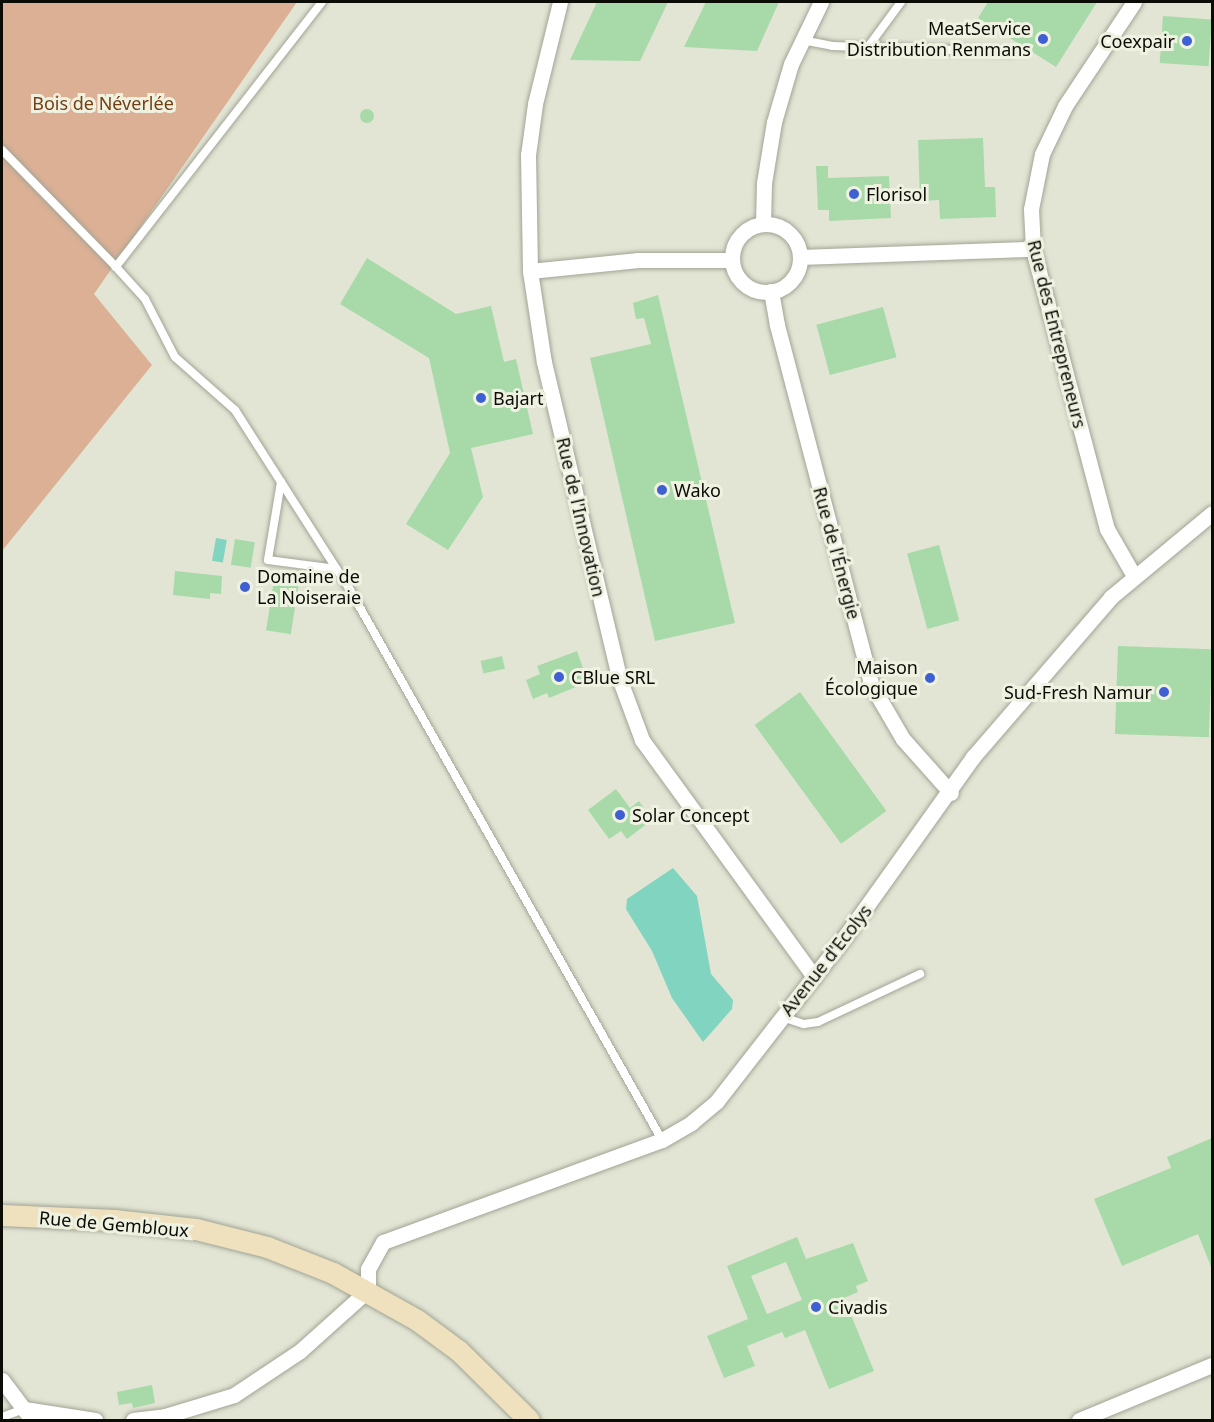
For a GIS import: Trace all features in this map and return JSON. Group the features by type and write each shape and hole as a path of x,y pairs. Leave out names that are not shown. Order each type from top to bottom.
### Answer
{"main road":[{"name":"Rue de Gembloux","path":"2,1215 114,1220 195,1230 267,1246 368,1290 459,1351 529,1420"}],"street":[{"name":"Rue de l'Innovation","path":"560,2 535,104 528,155 530,271 544,362 619,678 642,740 814,976"},
{"path":"764,224 764,183 774,122 791,64 821,2"},
{"name":"Rue des Entrepreneurs","path":"1134,2 1065,106 1042,154 1031,209 1032,249 1107,529 1134,576"},
{"path":"764,224 787,231 798,245 800,257 792,280 771,291 756,290 744,284 732,260 735,246 743,234 764,224"},
{"path":"800,257 1032,249"},
{"path":"530,271 638,260 732,260"},
{"name":"Rue de l'Énergie","path":"771,291 777,325 872,686 903,739 951,793"},
{"name":"Avenue d'Ecolys","path":"368,1290 368,1269 383,1242 662,1140 691,1123 717,1101 951,793 973,757 1134,576 1212,513"},
{"path":"133,1420 165,1416 234,1395 300,1351 368,1290"},
{"path":"1079,1420 1212,1365"},
{"path":"2,1380 28,1415 95,1420"}],"lane":[{"path":"116,267 322,2"},
{"path":"868,47 901,2"},
{"path":"802,40 868,47 1012,52"},
{"path":"2,150 145,299 175,357 235,410 336,569 662,1140"},
{"path":"281,482 268,560 336,569"},
{"path":"782,1017 804,1024 818,1022 920,974"},
{"path":"2,1416 28,1415"}],"green space":[{"name":"Bois de Néverlée","path":"2,2 297,2 94,294 152,365 2,551"}],"water":[{"path":"216,538 227,540 223,563 212,561"},
{"path":"673,868 697,896 711,974 733,1000 732,1009 703,1042 672,998 652,951 626,909 627,899"}],"building":[{"path":"597,2 668,2 640,61 570,60"},
{"path":"706,2 779,2 757,51 684,47"},
{"name":"MeatService Distribution Renmans","path":"988,2 1097,2 1056,67 978,18"},
{"name":"Coexpair","path":"1163,16 1212,19 1209,66 1160,63"},
{"path":"367,109 372,111 374,116 372,121 367,123 362,121 360,116 362,111"},
{"path":"983,138 985,187 995,187 996,217 940,219 939,200 920,201 918,140"},
{"name":"Florisol","path":"816,166 828,166 828,178 889,176 891,218 829,221 829,210 818,210"},
{"path":"367,258 456,314 491,306 504,362 516,359 533,434 471,448 483,497 448,550 406,524 450,453 429,358 340,304"},
{"name":"Wako","path":"658,295 735,623 655,641 590,358 651,344 644,318 636,319 633,303"},
{"path":"883,307 896,357 830,375 816,325"},
{"path":"235,539 255,542 251,568 231,565"},
{"path":"939,545 959,620 927,629 907,554"},
{"path":"175,571 222,576 221,594 210,593 210,599 173,595"},
{"path":"275,574 300,578 291,634 266,630"},
{"name":"Sud-Fresh Namur","path":"1118,646 1212,649 1209,737 1115,734"},
{"name":"CBlue SRL","path":"577,651 588,682 549,698 547,693 533,699 526,680 540,674 537,666"},
{"path":"502,656 505,669 483,674 481,661"},
{"path":"800,692 886,811 841,844 755,725"},
{"name":"Solar Concept","path":"616,789 630,808 639,801 652,820 627,839 621,831 609,839 588,810"},
{"path":"1212,1138 1212,1269 1198,1234 1122,1266 1094,1199 1171,1168 1167,1157"},
{"name":"Civadis","path":"797,1237 806,1259 853,1243 868,1281 856,1286 858,1292 844,1298 874,1371 829,1389 805,1330 785,1338 782,1332 747,1346 755,1366 724,1378 707,1336 748,1319 727,1266","holes":["786,1262 802,1300 767,1314 751,1276"]},
{"path":"152,1385 155,1403 133,1408 132,1403 119,1405 117,1392"}],"place":[{"name":"MeatService Distribution Renmans","path":"1043,39"},
{"name":"Coexpair","path":"1187,41"},
{"name":"Florisol","path":"854,194"},
{"name":"Bajart","path":"481,398"},
{"name":"Wako","path":"662,490"},
{"name":"Domaine de La Noiseraie","path":"245,587"},
{"name":"CBlue SRL","path":"559,677"},
{"name":"Maison Écologique","path":"930,678"},
{"name":"Sud-Fresh Namur","path":"1164,692"},
{"name":"Solar Concept","path":"620,815"},
{"name":"Civadis","path":"816,1307"}]}
